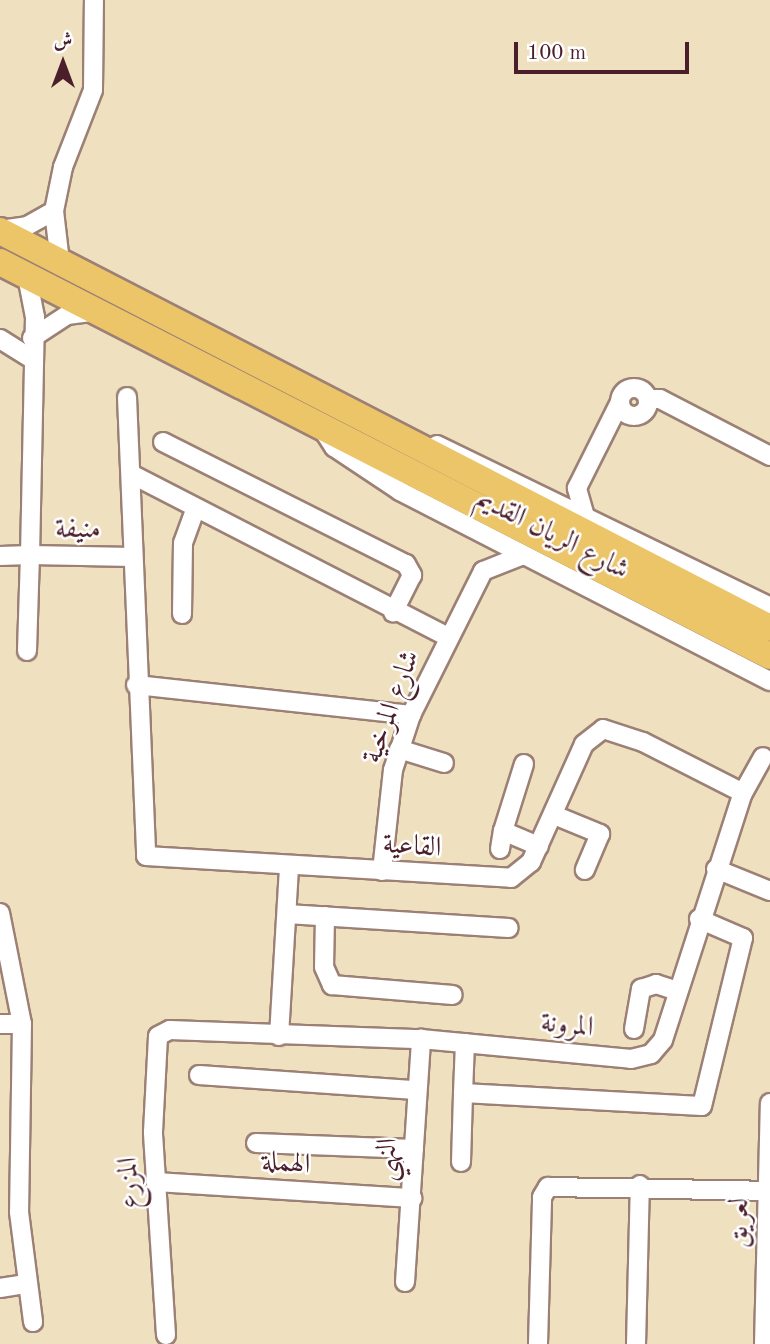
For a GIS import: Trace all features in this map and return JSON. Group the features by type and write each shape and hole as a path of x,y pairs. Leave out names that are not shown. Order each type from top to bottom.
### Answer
{"highway":[{"name":"شارع الريان القديم","path":"0,231 770,628"},
{"name":"شارع الريان القديم","path":"0,262 93,312 770,656"}],"street":[{"path":"60,262 54,211 63,167 93,90 94,0"},
{"path":"0,231 27,226 54,211"},
{"name":"منيفة","path":"27,276 34,296 30,358 30,555 133,556"},
{"path":"32,338 67,315 93,312"},
{"path":"0,340 30,358"},
{"path":"584,513 577,495 582,474 607,428 623,408 630,388 647,404"},
{"name":"القاعية","path":"127,397 135,476 133,556 136,685 144,854 503,880 529,866 588,737 603,729 643,742 743,793"},
{"path":"623,408 647,404 678,411 770,456"},
{"name":"شارع الريان القديم","path":"359,416 479,460 770,607"},
{"name":"شارع الريان القديم","path":"320,425 334,447 476,532 770,681"},
{"path":"163,442 406,564 412,575 393,613"},
{"path":"544,492 564,489 582,474"},
{"path":"135,476 393,613 448,637"},
{"path":"182,614 183,543 196,508"},
{"path":"476,532 483,571 521,556"},
{"path":"0,556 30,555 27,651"},
{"name":"شارع المرخية","path":"382,872 399,749 411,715 483,571"},
{"path":"136,685 411,715"},
{"path":"399,749 444,763"},
{"name":"المرونة","path":"163,1032 421,1039 642,1057 663,1040 716,869 743,793 763,757"},
{"path":"500,849 524,764"},
{"path":"554,815 604,826 586,870"},
{"path":"503,831 539,846"},
{"path":"279,1036 289,866"},
{"path":"716,869 770,891"},
{"path":"0,913 22,1024 25,1284 33,1322"},
{"path":"288,914 509,928"},
{"path":"325,916 324,967 332,985 453,995"},
{"path":"463,1093 702,1106 743,938 699,919"},
{"path":"634,1029 641,989 656,984 678,991"},
{"path":"0,1024 22,1024"},
{"name":"المزرع","path":"163,1032 153,1053 156,1182 166,1335"},
{"name":"النهي","path":"405,1282 413,1198 415,1090 421,1039"},
{"path":"461,1162 465,1042"},
{"path":"199,1075 415,1090"},
{"name":"لعريق","path":"764,1344 770,1105"},
{"path":"256,1143 414,1149"},
{"name":"الهملة","path":"156,1182 413,1198"},
{"path":"538,1344 542,1197 548,1187 640,1185 767,1191"},
{"path":"636,1344 640,1185"},
{"path":"0,1287 25,1284"}]}
